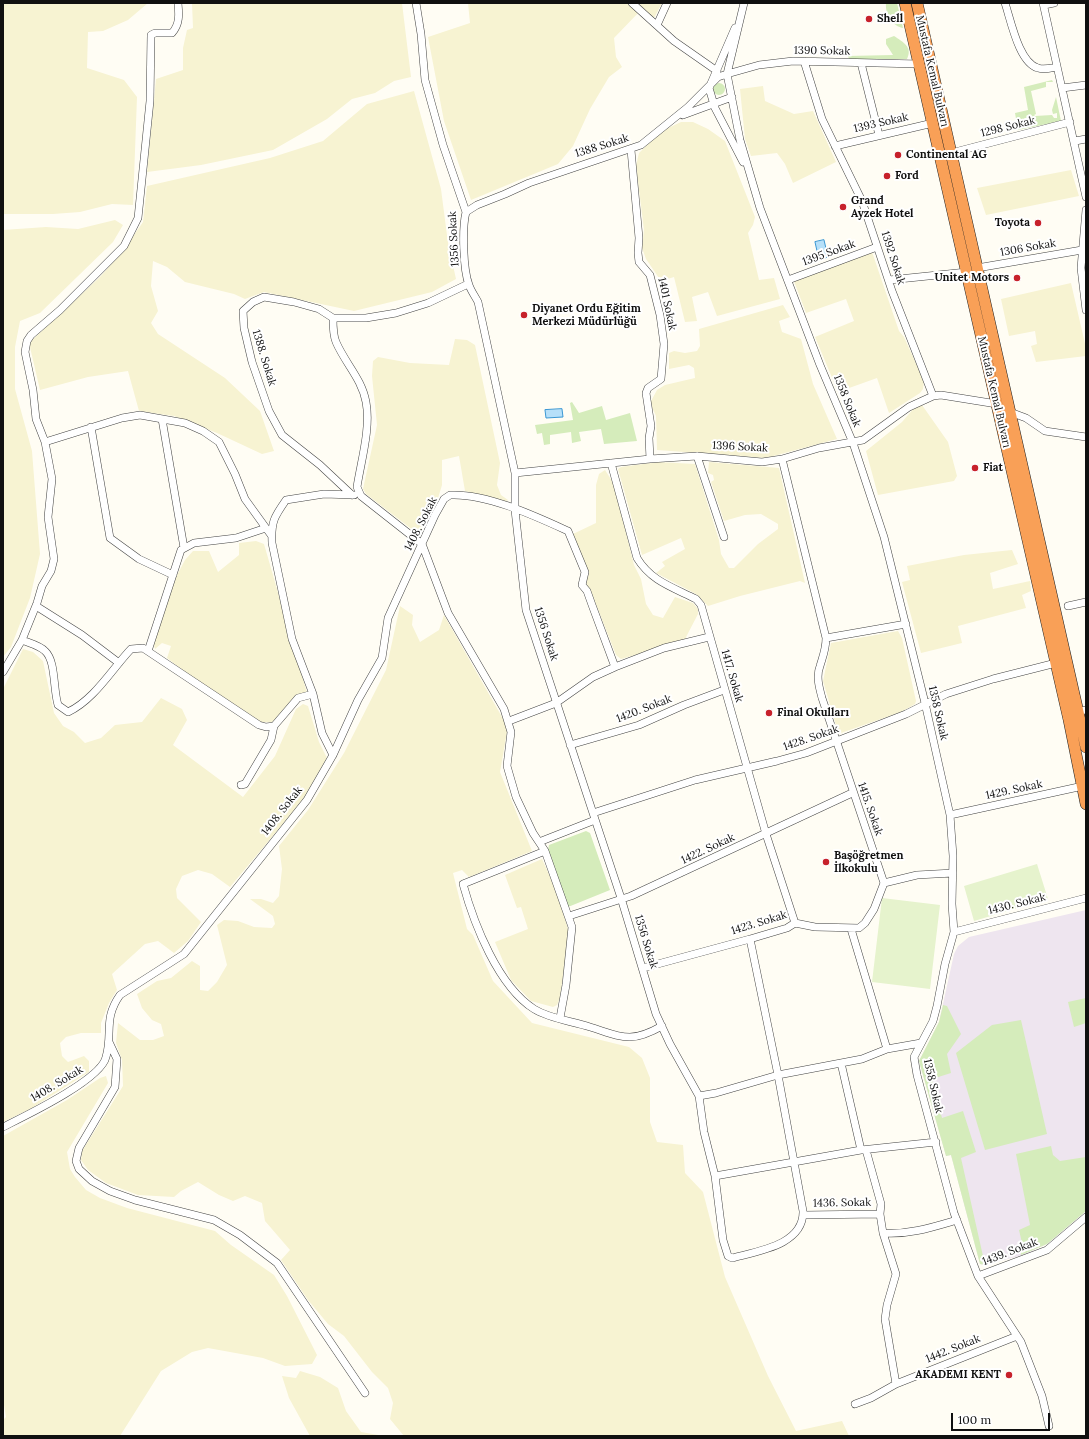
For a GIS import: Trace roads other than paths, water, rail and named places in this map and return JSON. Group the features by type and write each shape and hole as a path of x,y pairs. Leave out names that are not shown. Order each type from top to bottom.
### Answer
{"highway":[{"name":"Mustafa Kemal Bulvarı","path":"905,3 933,123 1010,412 1082,710 1086,747"},
{"name":"Mustafa Kemal Bulvarı","path":"917,3 951,153 997,404 1056,663 1086,804"}],"street":[{"path":"3,672 22,640 36,606 42,586 51,571 54,559 48,517 52,479 45,442 35,415 33,390 25,352 27,341 31,335 94,278 124,246 138,218 150,101 151,35 155,33 172,33 179,20 178,3"},
{"name":"1356 Sokak","path":"416,3 421,34 425,80 443,145 466,212 463,222 463,238 468,284 478,302 516,473 515,510 526,610 621,898 656,1014 690,1082 699,1096 704,1132 715,1176 723,1240 728,1256 732,1258 786,1242 799,1230 804,1215"},
{"path":"632,3 658,24 674,41 717,71"},
{"path":"658,24 667,3"},
{"path":"1005,3 1022,54 1030,64 1037,68 1057,67"},
{"path":"1054,3 1043,4 1086,197"},
{"path":"744,6 709,88 714,103 750,177"},
{"name":"1358 Sokak","path":"744,6 727,74 740,140 750,177 788,280 853,443 884,537 925,703 950,815 954,932 945,964 938,1006 933,1021 914,1057 915,1065 957,1220 978,1276 1017,1336 1035,1377 1050,1426"},
{"name":"1390 Sokak","path":"727,74 759,65 804,61 861,64 919,64"},
{"name":"1392 Sokak","path":"804,61 822,119 862,201 888,280 932,396"},
{"path":"861,64 879,135"},
{"name":"1388 Sokak","path":"466,212 477,204 505,194 529,182 588,161 631,150 642,145 674,119 718,78 727,74"},
{"path":"1062,88 1086,84"},
{"path":"674,119 732,96"},
{"name":"1298 Sokak","path":"951,153 1070,122"},
{"name":"1393 Sokak","path":"835,146 933,123"},
{"path":"1074,141 1086,139"},
{"name":"1401 Sokak","path":"631,150 639,231 638,253 640,262 650,275 655,290 664,344 661,379 648,388 646,393 652,426 649,438 650,459"},
{"path":"1086,210 1081,268 1086,310"},
{"name":"1395 Sokak","path":"788,280 877,247"},
{"name":"1306 Sokak","path":"888,280 972,270 1082,250"},
{"name":"1388. Sokak","path":"352,495 320,465 282,435 269,411 252,362 244,328 244,311 253,302 264,297 294,302 319,309 333,318 366,318 396,313 428,303 468,284"},
{"path":"333,318 335,340 343,356 358,378 366,401 368,419 357,487 361,496 422,544 448,613 504,709 509,721 511,732 507,766 516,797 533,833 544,851 572,927 560,1018"},
{"name":"1396 Sokak","path":"516,473 650,459 697,456 762,462 782,459 839,444 853,443 863,440 909,407 932,396 940,395 997,404"},
{"path":"1010,412 1026,418 1045,432 1086,437"},
{"path":"45,442 91,427 140,415 185,423 219,442 235,474 245,499 271,535"},
{"path":"162,419 184,548"},
{"path":"91,427 110,538 139,559 173,575"},
{"path":"697,456 724,537"},
{"path":"782,459 826,638 906,624"},
{"name":"1417. Sokak","path":"611,463 638,558 652,577 696,599 700,605 766,834 795,924"},
{"path":"333,755 322,733 313,694 292,639 271,535 273,519 286,500 324,494 361,496"},
{"name":"1408. Sokak","path":"3,1127 52,1101 99,1071 106,1058 109,1019 113,1005 120,995 184,954 307,800 333,755 358,700 382,658 388,618 435,515 444,499 450,495 478,497 568,531 585,572 582,585 592,605 615,667"},
{"path":"148,651 181,550 194,543 236,538 266,528"},
{"path":"1068,606 1086,602"},
{"path":"36,606 82,635 119,663"},
{"path":"509,721 556,703 593,677 615,667 664,648 709,637"},
{"name":"1415. Sokak","path":"826,638 826,648 819,666 818,680 822,698 837,741 852,794 884,883"},
{"path":"22,640 44,649 49,656 52,663 54,686 58,704 68,712 74,710 94,692 131,650 143,648 259,725 266,727 274,726"},
{"name":"1428. Sokak","path":"539,842 594,817 695,780 777,761 837,741 906,714 925,703 946,694 993,679 1056,663"},
{"name":"1420. Sokak","path":"570,745 639,725 684,705 724,690"},
{"path":"242,785 245,784 271,740 274,726 298,698 313,694"},
{"name":"1429. Sokak","path":"950,815 1083,786"},
{"name":"1422. Sokak","path":"569,916 631,896 852,794"},
{"path":"544,851 463,884 496,968 514,991 535,1009 560,1018 625,1038 639,1037 662,1026"},
{"path":"887,1049 851,929 859,928 865,923 874,909 884,883 917,875 953,873"},
{"name":"1430. Sokak","path":"954,932 1086,898"},
{"name":"1423. Sokak","path":"643,968 750,939 787,928 795,924 815,927 832,926 851,929"},
{"path":"750,939 795,1161 804,1215"},
{"path":"108,1040 117,1059 115,1087 79,1148 76,1161 79,1169 92,1181 110,1191 135,1200 214,1220 240,1234 277,1262 365,1393"},
{"path":"699,1096 716,1093 778,1075 841,1063 862,1058 887,1049 921,1043"},
{"name":"1436. Sokak","path":"841,1063 864,1150 881,1204 880,1214 884,1233 896,1274 887,1305 885,1319 896,1384"},
{"path":"715,1176 864,1150 936,1142"},
{"name":"1436. Sokak","path":"804,1215 880,1214"},
{"name":"1439. Sokak","path":"978,1276 1047,1250 1086,1218"},
{"path":"884,1233 899,1234 957,1220"},
{"name":"1442. Sokak","path":"855,1404 871,1398 896,1384 1017,1336"}],"water":[{"path":"824,240 828,257 819,260 815,242"},
{"path":"562,409 563,417 546,418 545,410"}],"place":[{"name":"Shell","path":"869,19"},
{"name":"Continental AG","path":"898,155"},
{"name":"Ford","path":"887,176"},
{"name":"Grand Ayzek Hotel","path":"843,207"},
{"name":"Toyota","path":"1038,223"},
{"name":"Unitet Motors","path":"1017,278"},
{"name":"Diyanet Ordu Eğitim Merkezi Müdürlüğü","path":"524,315"},
{"name":"Fiat","path":"975,468"},
{"name":"Final Okulları","path":"769,713"},
{"name":"Başöğretmen İlkokulu","path":"826,862"},
{"name":"AKADEMI KENT","path":"1009,1375"}]}
